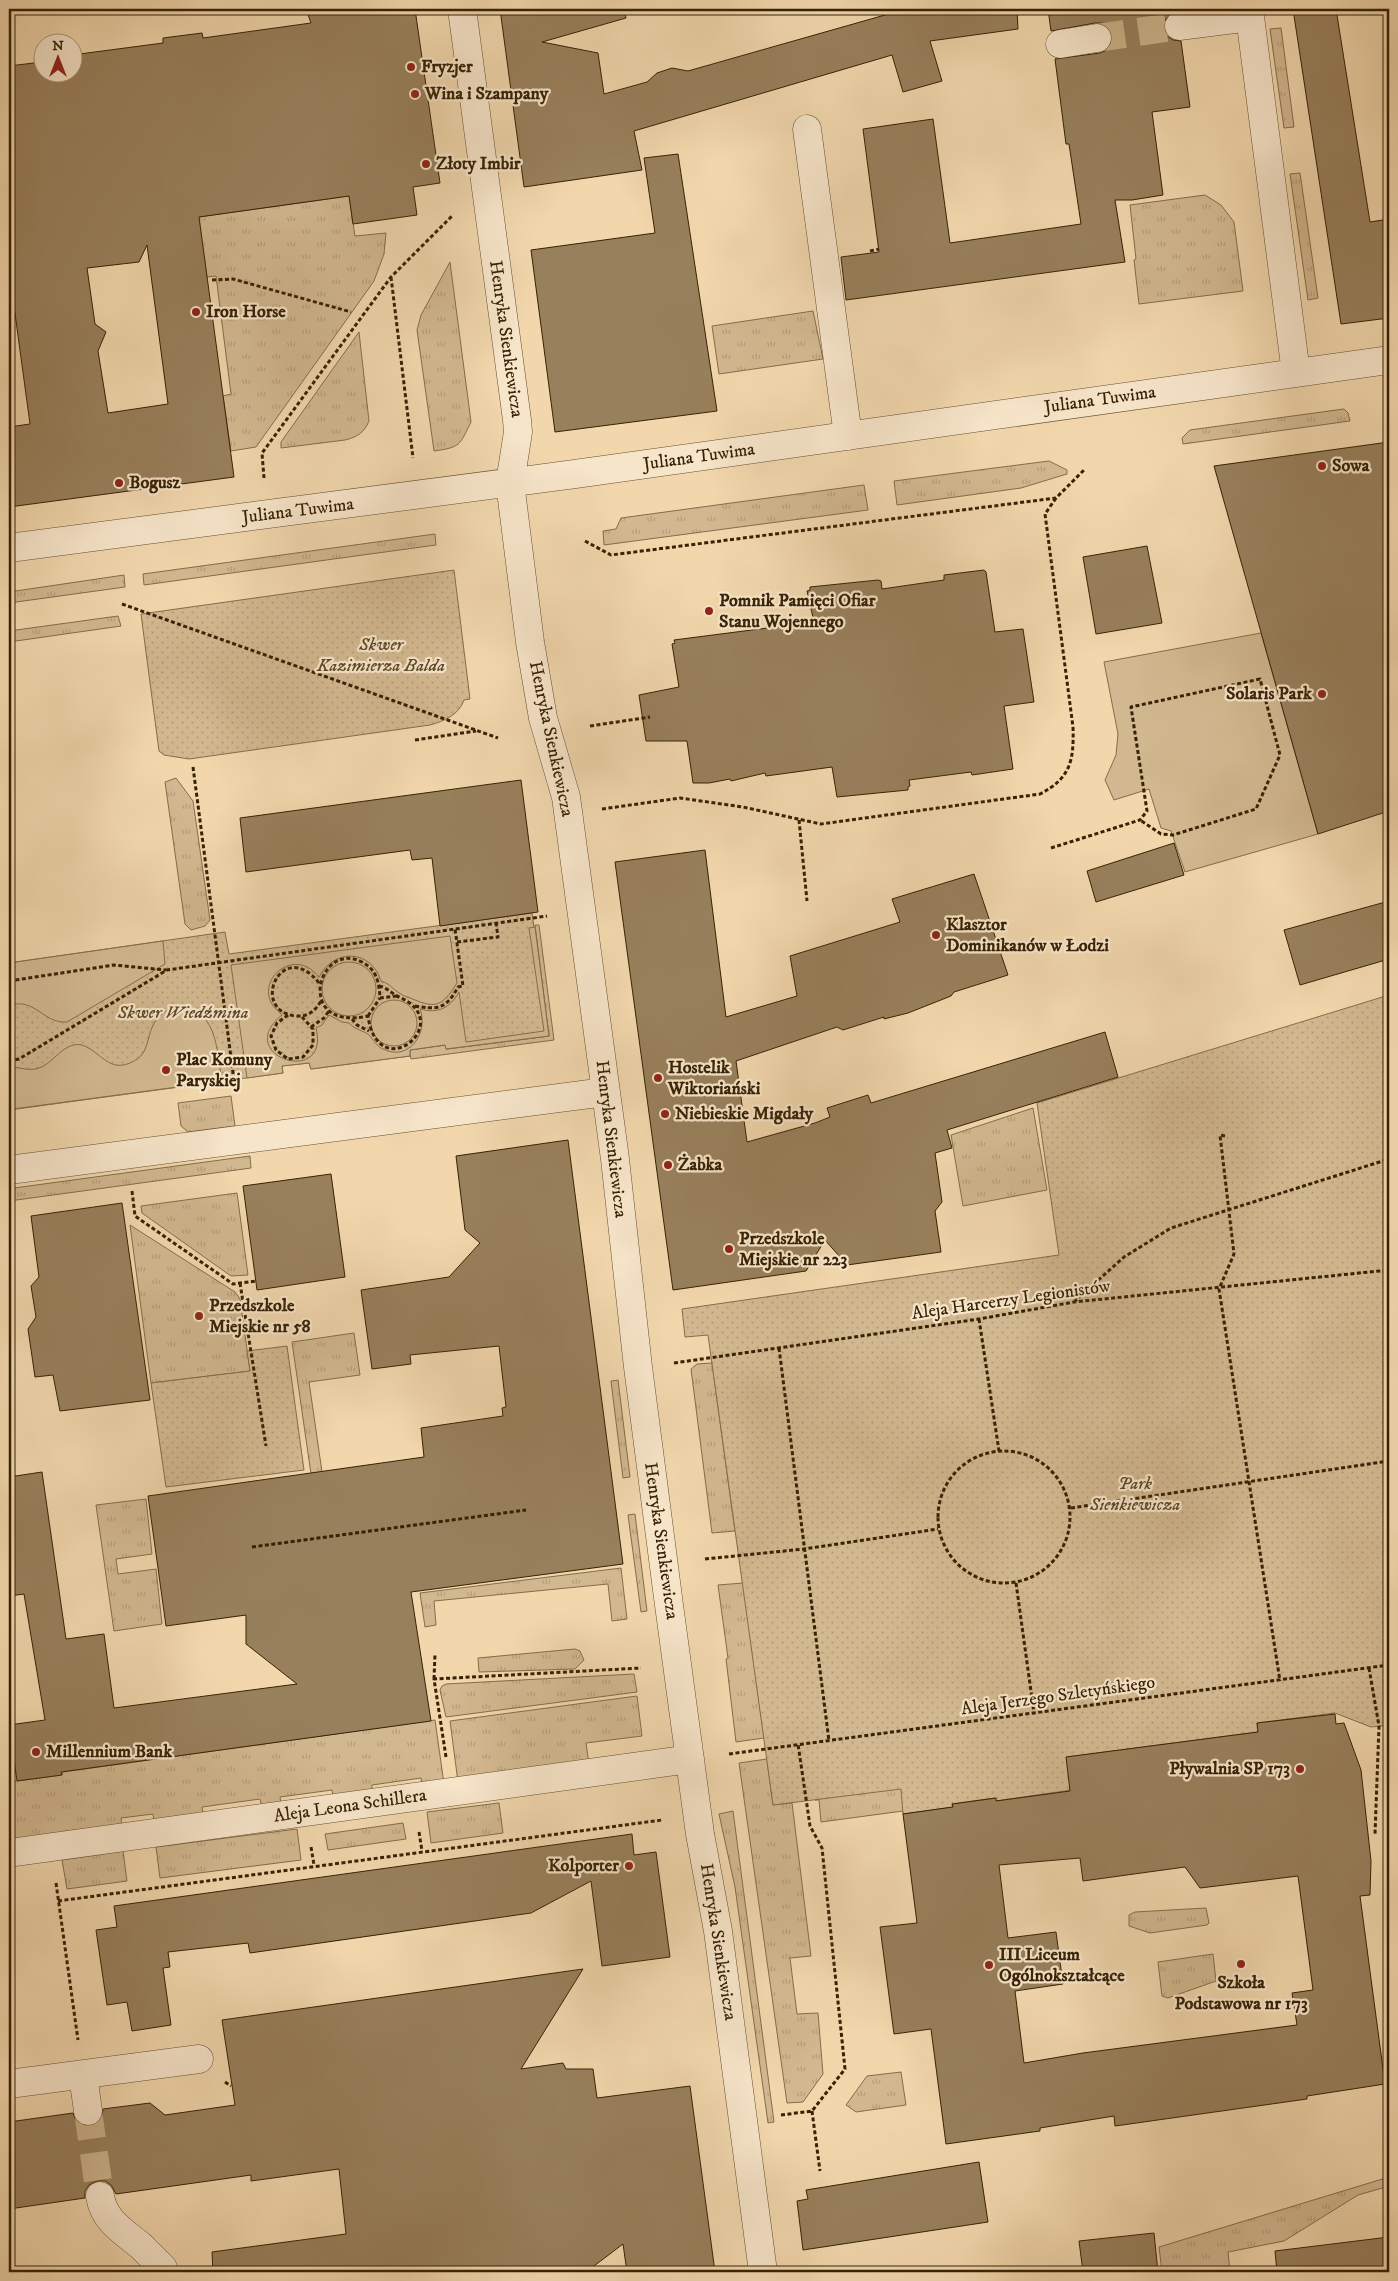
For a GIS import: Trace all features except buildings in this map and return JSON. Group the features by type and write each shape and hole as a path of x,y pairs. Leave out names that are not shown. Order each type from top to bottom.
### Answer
{"street":[{"name":"Henryka Sienkiewicza","path":"462,9 517,420 518,432 510,483 530,642 543,718 566,797 615,1159 638,1367 700,1834 718,1931 763,2272"},
{"path":"1179,26 1250,13 1296,373"},
{"path":"1060,44 1097,38"},
{"path":"807,129 848,436"},
{"name":"Juliana Tuwima","path":"9,548 510,483 1389,360"},
{"path":"9,1170 605,1092"},
{"name":"Aleja Leona Schillera","path":"9,1853 690,1759"},
{"path":"9,2084 199,2059"},
{"path":"83,2075 88,2111"},
{"path":"100,2196 101,2206 109,2220 141,2247 163,2268 164,2272"}],"path":[{"path":"264,478 262,453 391,277 454,214"},
{"path":"870,251 879,250"},
{"path":"391,277 413,458"},
{"path":"212,280 233,279 351,312"},
{"path":"601,809 680,798 743,807 821,824 1040,794 1055,786 1069,769 1074,747 1045,514 1056,498 1084,470"},
{"path":"585,541 611,555 1056,498"},
{"path":"122,604 498,738"},
{"path":"1051,848 1140,820 1148,811 1131,707 1260,679 1280,755 1256,809 1173,835 1161,834 1140,820"},
{"path":"590,726 650,717"},
{"path":"415,740 478,731"},
{"path":"192,768 216,933 217,962 235,1088"},
{"path":"799,820 807,901"},
{"path":"9,981 114,965 167,970 548,916"},
{"path":"457,942 498,937 496,923"},
{"path":"380,986 415,1006 430,1009 439,1008 448,1002 458,987 463,986 455,929"},
{"path":"319,983 325,971 334,962 354,959 372,968 380,986 380,998 368,1016 370,1031 374,1039 381,1045 390,1048 407,1046 414,1040 421,1023 420,1015 415,1006"},
{"path":"321,1000 314,1011 302,1017 288,1015 274,1002 273,984 277,976 285,970 303,968 311,973 319,983 321,1000 329,1011 342,1019 368,1016"},
{"path":"9,1061 19,1059 167,970"},
{"path":"380,998 397,996"},
{"path":"311,1027 324,1018 329,1011"},
{"path":"288,1015 277,1023 271,1036 272,1044 281,1056 296,1059 304,1056 309,1051 314,1038 311,1027 302,1017"},
{"path":"352,1019 357,1025 370,1031"},
{"path":"1225,1136 1220,1135 1234,1254 1219,1289 1280,1681"},
{"path":"1074,1302 1124,1257 1155,1237 1188,1221 1229,1210 1389,1159"},
{"path":"132,1191 135,1216 233,1284 256,1281"},
{"name":"Aleja Harcerzy Legionistów","path":"638,1367 978,1319 1074,1302 1219,1289 1389,1270"},
{"path":"240,1283 266,1446"},
{"path":"978,1319 999,1451"},
{"path":"779,1348 829,1741"},
{"path":"999,1451 1021,1453 1040,1460 1055,1473 1066,1489 1071,1508 1070,1529 1064,1548 1052,1564 1016,1583 995,1583 975,1577 958,1565 945,1549 938,1529 938,1506 946,1485 960,1467 979,1455 999,1451"},
{"path":"1071,1508 1389,1462"},
{"path":"252,1547 526,1510"},
{"path":"705,1559 804,1549 938,1529"},
{"path":"1016,1583 1034,1713"},
{"path":"434,1654 434,1679 441,1720"},
{"name":"Aleja Jerzego Szletyńskiego","path":"729,1754 1389,1665"},
{"path":"1369,1668 1379,1726 1375,1834"},
{"path":"434,1679 636,1669"},
{"path":"781,2116 812,2111 845,2069 822,1848 810,1826 798,1744"},
{"path":"58,1901 663,1820"},
{"path":"51,1847 83,2075"},
{"path":"812,2111 820,2171"}],"green space":[{"path":"1281,28 1294,127 1284,128 1270,29"},
{"path":"1300,173 1318,298 1308,300 1290,174"},
{"path":"1205,195 1221,205 1234,222 1243,291 1139,304 1130,205"},
{"path":"349,196 355,236 386,233 384,254 374,281 256,447 231,451 223,396 231,394 216,276 207,277 198,217"},
{"path":"450,262 471,422 458,444 434,451 417,330 421,315"},
{"path":"813,311 823,359 719,374 712,326"},
{"path":"359,332 369,421 365,429 357,436 345,440 281,448 281,442"},
{"path":"1344,409 1348,413 1350,421 1183,444 1182,438 1190,430"},
{"path":"1049,461 1067,470 1067,474 1021,488 897,505 894,481"},
{"path":"864,485 868,510 604,545 603,531 616,529 621,518"},
{"path":"435,534 436,545 144,585 143,574"},
{"name":"Skwer Kazimierza Balda","path":"454,570 470,699 464,700 459,710 450,717 430,725 189,759 164,755 159,751 141,614"},
{"path":"124,575 125,587 9,603 9,592"},
{"path":"118,616 121,626 9,642 9,631"},
{"path":"1261,633 1318,834 1185,872 1171,831 1161,828 1149,789 1114,800 1105,780 1116,755 1118,734 1104,662"},
{"path":"176,778 193,801 210,920 205,926 191,930 185,924 165,782"},
{"name":"Skwer Wiedźmina","path":"532,913 549,1036 446,1049 445,1045 410,1050 410,1056 311,1069 309,1063 282,1066 283,1073 9,1110 9,963 225,932 229,954"},
{"path":"535,925 539,925 554,1040 411,1059 409,1050 445,1045 447,1049 549,1036"},
{"path":"535,927 549,1036 446,1049 445,1045 410,1050 410,1056 311,1069 309,1063 282,1066 283,1073 247,1078 231,965 450,936 457,983 442,1002 437,1004 425,1003 403,995 381,981 376,970 369,963 361,958 352,956 334,961 319,977 309,968 299,965 284,967 273,977 270,984 268,992 270,1000 282,1015 269,1030 268,1043 274,1053 286,1059 298,1061 310,1057 317,1046 316,1028 322,1025 329,1015 367,1033 383,1049 401,1052 415,1043 419,1036 422,1027 420,1009 432,1011 443,1008 452,1002 459,992 466,1042 544,1031 529,928"},
{"path":"163,941 165,964 67,1022 51,1019 32,1007 25,1005 9,1006 9,963"},
{"path":"349,962 359,964 368,970 374,979 376,989 374,999 368,1008 359,1014 349,1016 339,1014 330,1008 324,999 322,989 324,979 330,970 339,964"},
{"name":"Park Sienkiewicza","path":"1389,995 1389,1725 1371,1727 1335,1713 1257,1723 1258,1732 1067,1757 1071,1790 996,1801 995,1798 952,1804 953,1807 903,1814 901,1789 773,1805 708,1335 685,1337 682,1309 1059,1255 1037,1103"},
{"path":"394,1000 407,1004 413,1010 417,1023 413,1036 407,1042 394,1046 381,1042 375,1036 371,1023 375,1010 381,1004"},
{"path":"173,1008 188,1009 199,1014 207,1021 216,1043 222,1081 13,1109 9,1068 39,1068 50,1062 64,1049 76,1045 89,1048 112,1064 125,1065 141,1056 156,1020"},
{"path":"231,1096 235,1126 188,1132 181,1126 178,1103"},
{"path":"1033,1108 1047,1190 963,1206 951,1135"},
{"path":"250,1156 251,1168 9,1201 9,1194 14,1188"},
{"path":"237,1193 248,1275 231,1276 142,1213 141,1206"},
{"path":"130,1225 235,1292 240,1299 250,1371 151,1383"},
{"path":"354,1333 360,1375 309,1382 322,1472 311,1474 292,1342"},
{"path":"287,1346 304,1470 166,1487 151,1383 250,1371 247,1351"},
{"path":"712,1363 735,1531 712,1533 691,1369 697,1364"},
{"path":"618,1380 630,1477 623,1478 611,1381"},
{"path":"146,1499 152,1554 116,1559 118,1574 156,1569 162,1624 114,1631 96,1505"},
{"path":"635,1514 647,1611 641,1612 628,1515"},
{"path":"621,1568 627,1619 612,1621 608,1584 434,1601 436,1625 425,1627 420,1593"},
{"path":"743,1583 764,1738 736,1742 726,1659 728,1658 718,1585"},
{"path":"575,1649 580,1651 584,1660 575,1669 479,1672 478,1658"},
{"path":"634,1674 637,1692 446,1717 440,1690 446,1684"},
{"path":"637,1696 642,1736 586,1743 589,1764 458,1782 450,1721"},
{"path":"435,1720 444,1784 422,1787 421,1778 372,1785 372,1792 333,1797 332,1790 280,1797 281,1805 262,1807 260,1799 202,1807 203,1814 154,1821 153,1814 121,1818 122,1826 9,1841 9,1782 62,1775 63,1772"},
{"path":"1389,1730 1389,1799 1386,1800 1385,1731"},
{"path":"1045,1744 996,1801 995,1798 952,1804 953,1807 903,1814 903,1811 821,1822 819,1800 815,1800"},
{"path":"767,1759 773,1805 792,1803 811,1956 790,1958 797,2014 818,2013 823,2074 803,2102 787,2103 739,1763"},
{"path":"499,1803 503,1833 431,1843 427,1812"},
{"path":"733,1811 774,2122 768,2123 735,1887 719,1814"},
{"path":"403,1823 406,1839 328,1850 325,1834"},
{"path":"297,1829 301,1860 160,1878 156,1847"},
{"path":"123,1851 127,1881 67,1889 62,1860"},
{"path":"1206,1908 1209,1923 1207,1925 1150,1933 1129,1926 1129,1915 1135,1912"},
{"path":"1213,1954 1216,1981 1168,1998 1162,1996 1158,1962"},
{"path":"901,2072 906,2105 856,2112 846,2105 867,2076"},
{"path":"1389,2177 1389,2186 1358,2195 1284,2241 1228,2252 1230,2272 1162,2272 1159,2247"}],"tunnel":[{"path":"1097,38 1179,26"},
{"path":"88,2111 100,2196"}],"place":[{"name":"Fryzjer","path":"411,67"},
{"name":"Wina i Szampany","path":"415,94"},
{"name":"Złoty Imbir","path":"426,164"},
{"name":"Iron Horse","path":"196,312"},
{"name":"Sowa","path":"1322,466"},
{"name":"Bogusz","path":"119,483"},
{"name":"Pomnik Pamięci Ofiar Stanu Wojennego","path":"709,611"},
{"name":"Solaris Park","path":"1322,694"},
{"name":"Klasztor Dominikanów w Łodzi","path":"936,935"},
{"name":"Plac Komuny Paryskiej","path":"166,1070"},
{"name":"Hostelik Wiktoriański","path":"658,1078"},
{"name":"Niebieskie Migdały","path":"665,1114"},
{"name":"Żabka","path":"668,1165"},
{"name":"Przedszkole Miejskie nr 223","path":"729,1249"},
{"name":"Przedszkole Miejskie nr 58","path":"199,1316"},
{"name":"Millennium Bank","path":"36,1752"},
{"name":"Pływalnia SP 173","path":"1300,1769"},
{"name":"Kolporter","path":"629,1866"},
{"name":"Szkoła Podstawowa nr 173","path":"1241,1964"},
{"name":"III Liceum Ogólnokształcące","path":"989,1965"}]}
